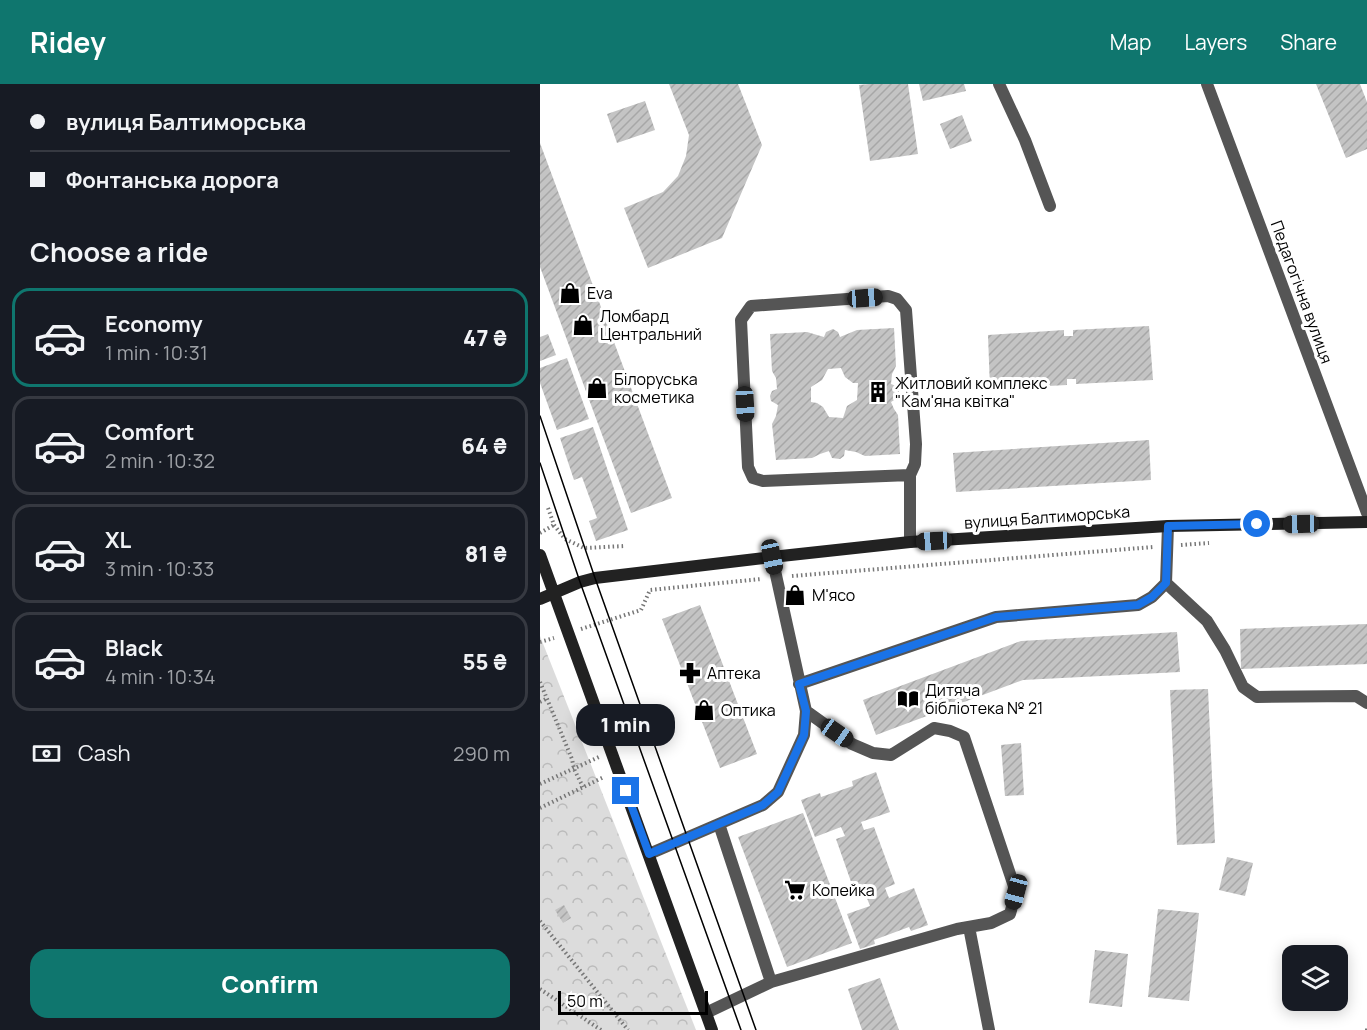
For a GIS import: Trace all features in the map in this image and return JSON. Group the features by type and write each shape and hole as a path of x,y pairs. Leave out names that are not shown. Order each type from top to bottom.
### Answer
{"main road":[{"name":"вулиця Балтиморська","path":"540,599 595,578 910,542 1168,526 1367,522"},
{"path":"540,555 712,1030"}],"street":[{"path":"999,84 1025,140 1050,206"},
{"name":"Педагогічна вулиця","path":"1207,84 1367,513"},
{"path":"910,475 763,481 753,478 748,467 741,320 751,306 888,296 897,299 906,310 916,444 915,464 910,475 910,542"},
{"path":"799,684 996,617 1138,605 1152,597 1166,583 1168,526"},
{"path":"649,854 763,805 778,792 804,735 806,711 772,557"},
{"path":"1166,583 1207,621 1244,687 1257,697 1356,696 1367,703"},
{"path":"706,1012 771,982 946,932 992,923 1010,914 1016,892 964,737 934,728 891,755 873,753 852,744 806,711"},
{"path":"719,824 771,982"},
{"path":"969,927 990,1030"}],"path":[{"path":"548,508 554,525 565,539 584,548 625,546"},
{"path":"540,533 554,525"},
{"path":"540,642 641,610 650,590 777,577 1214,543"},
{"path":"540,682 583,787"},
{"path":"540,702 546,699"},
{"path":"540,784 612,751"},
{"path":"540,808 618,770"},
{"path":"540,921 628,1030"},
{"path":"540,989 601,1030"}],"green space":[{"path":"540,636 696,1030 540,1030"}],"building":[{"path":"669,84 738,84 762,145 722,238 648,268 624,208 663,192 678,176 686,156 689,135"},
{"path":"908,84 918,154 870,161 859,85"},
{"path":"919,84 964,84 966,91 923,101"},
{"path":"1316,84 1360,84 1367,102 1367,149 1346,158"},
{"path":"645,101 655,130 617,143 607,114"},
{"path":"962,115 972,141 950,149 940,124"},
{"path":"540,143 672,498 631,513 540,267"},
{"path":"1149,326 1153,380 1076,384 1076,379 1067,379 1067,385 990,389 988,335 1064,330 1064,336 1073,336 1073,330"},
{"name":"Житловий комплекс \"Кам'яна квітка\"","path":"894,328 896,366 891,384 896,386 899,397 891,402 898,415 900,454 865,456 845,450 844,456 840,459 832,458 829,451 812,458 776,460 772,424 778,405 771,401 770,396 772,391 777,389 776,378 772,371 770,334 807,332 824,337 826,332 833,329 840,337 857,330","holes":["841,368 845,377 853,383 858,383 857,400 847,406 843,418 829,417 823,407 811,402 811,387 822,380 828,369"]},
{"path":"548,334 556,355 540,361 540,337"},
{"path":"567,358 589,419 557,430 540,383 540,368"},
{"path":"593,427 628,530 596,541 589,521 597,518 582,477 574,480 560,438"},
{"path":"1149,440 1151,480 956,492 953,453"},
{"path":"700,605 757,754 720,768 662,619"},
{"path":"1367,624 1367,664 1241,669 1240,629"},
{"path":"1177,632 1180,672 1023,680 876,735 863,700 1021,641"},
{"path":"1208,689 1215,843 1177,845 1170,690"},
{"path":"1021,743 1024,795 1005,796 1001,745"},
{"path":"876,772 890,812 861,822 864,830 874,827 895,884 885,888 889,898 914,888 928,925 911,931 909,927 874,940 875,944 860,949 847,914 870,906 865,893 856,896 836,839 845,836 841,827 815,837 801,800 820,793 821,797 853,786 852,781"},
{"name":"Копейка","path":"803,813 852,943 787,967 738,837"},
{"path":"1227,857 1253,863 1245,896 1219,890"},
{"path":"564,905 571,918 563,923 555,910"},
{"path":"1158,909 1199,913 1189,1001 1148,997"},
{"path":"1095,950 1128,954 1122,1007 1089,1003"},
{"path":"880,978 899,1030 862,1030 848,989"}],"tram line":[{"path":"540,416 595,578 756,1030"},
{"path":"540,463 580,582 741,1030"}],"place":[{"name":"Eva","path":"570,293"},
{"name":"Ломбард Центральний","path":"583,325"},
{"name":"Білоруська косметика","path":"597,388"},
{"name":"Житловий комплекс \"Кам'яна квітка\"","path":"878,392"},
{"name":"М'ясо","path":"795,595"},
{"name":"Аптека","path":"690,673"},
{"name":"Дитяча бібліотека № 21","path":"908,699"},
{"name":"Оптика","path":"704,710"},
{"name":"Копейка","path":"795,890"}],"route":[{"path":"626,791 649,854 763,805 778,792 804,735 806,711 799,684 996,617 1138,605 1152,597 1166,583 1168,526 1257,524"}]}
